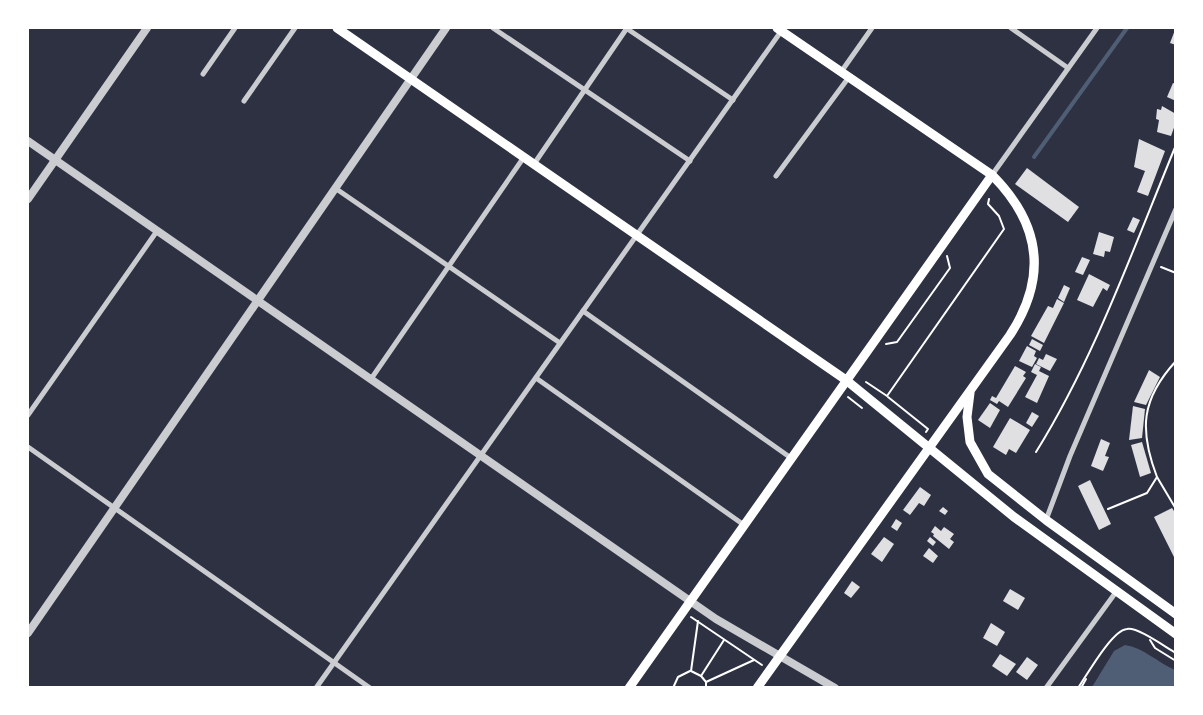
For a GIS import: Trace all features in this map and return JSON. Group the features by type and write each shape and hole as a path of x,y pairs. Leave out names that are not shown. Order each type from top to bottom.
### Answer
{"main road":[{"path":"337,28 846,380 1014,517 1176,634"},
{"path":"757,688 924,444 972,388 1020,319 1032,290 1035,274 1033,248 1027,225 1013,199 992,175 781,29"},
{"path":"629,688 992,175"},
{"path":"972,388 969,397 968,426 970,442 978,458 996,481 1046,520 1176,614"}],"street":[{"path":"28,199 147,28"},
{"path":"203,74 235,28"},
{"path":"244,101 296,28"},
{"path":"28,632 446,28"},
{"path":"493,28 690,161"},
{"path":"534,164 627,28 733,100"},
{"path":"776,176 845,75 872,28"},
{"path":"1011,28 1068,68"},
{"path":"992,175 1097,28"},
{"path":"316,688 690,161 781,29"},
{"path":"28,141 690,601 770,652 835,688"},
{"path":"371,379 524,157"},
{"path":"335,188 560,343"},
{"path":"1046,520 1070,456 1176,209"},
{"path":"28,415 157,231"},
{"path":"583,311 791,458"},
{"path":"536,378 744,525"},
{"path":"28,447 370,688"},
{"path":"1046,688 1116,592"}],"path":[{"path":"1036,452 1063,409 1105,317 1176,145"},
{"path":"1168,270 1176,273"},
{"path":"1176,361 1158,382 1147,406 1145,418 1146,442 1157,477 1176,509"},
{"path":"887,396 928,429 924,444"},
{"path":"1108,509 1147,493 1157,477"},
{"path":"689,616 762,665 770,652"},
{"path":"691,671 698,622"},
{"path":"1079,688 1116,632 1128,628 1176,653"},
{"path":"1149,638 1155,648 1176,661"},
{"path":"701,676 725,640"},
{"path":"706,682 754,660"},
{"path":"691,671 701,676 706,682 706,688"},
{"path":"673,688 678,677 691,671"}],"water":[{"path":"1125,645 1144,652 1175,670 1175,687 1092,687 1114,651"}],"building":[{"path":"1176,30 1176,45 1170,43"},
{"path":"1173,83 1176,84 1176,101 1167,97"},
{"path":"1162,106 1176,114 1176,122 1171,136 1157,132 1159,120 1156,119 1157,109 1161,110"},
{"path":"1139,139 1165,151 1148,196 1137,192 1145,171 1134,167"},
{"path":"1027,168 1079,207 1068,222 1015,184"},
{"path":"1133,217 1140,220 1134,233 1127,230"},
{"path":"1099,232 1114,237 1110,252 1105,251 1104,257 1093,254"},
{"path":"1082,257 1090,260 1083,275 1075,272"},
{"path":"1089,274 1110,285 1107,291 1103,288 1093,307 1077,300"},
{"path":"1064,285 1070,288 1064,302 1058,298"},
{"path":"1057,299 1064,303 1044,343 1031,336 1048,306 1053,308"},
{"path":"1032,339 1043,345 1040,351 1029,345"},
{"path":"1027,346 1036,351 1034,356 1037,358 1032,367 1019,361"},
{"path":"1046,354 1057,359 1050,371 1036,364 1039,358 1043,360"},
{"path":"1035,364 1041,367 1039,371 1049,376 1037,403 1025,397 1037,375 1031,372"},
{"path":"1015,366 1026,372 1023,376 1026,378 1008,407 999,401 997,404 990,400 992,396 996,398"},
{"path":"1149,370 1160,377 1146,405 1134,402"},
{"path":"990,403 1000,410 990,428 978,420"},
{"path":"1133,406 1145,409 1142,438 1129,440"},
{"path":"1032,412 1039,416 1032,427 1026,423"},
{"path":"1010,418 1030,430 1016,453 1009,449 1006,455 993,447"},
{"path":"1101,439 1110,443 1105,456 1109,457 1103,471 1091,466"},
{"path":"1142,442 1151,473 1140,477 1131,445"},
{"path":"1090,480 1111,524 1099,530 1078,486"},
{"path":"920,487 931,495 924,506 919,503 910,515 903,510"},
{"path":"943,507 948,511 945,515 939,511"},
{"path":"1172,508 1176,514 1176,561 1154,517"},
{"path":"896,519 902,523 897,531 891,527"},
{"path":"935,526 941,531 944,527 954,534 950,539 954,542 949,549 933,536 934,534 931,532"},
{"path":"884,537 894,544 882,562 871,554"},
{"path":"930,537 936,542 933,546 927,541"},
{"path":"929,548 938,556 933,563 923,556"},
{"path":"852,581 860,587 851,598 844,593"},
{"path":"1010,589 1025,598 1018,610 1003,601"},
{"path":"991,623 1005,632 997,646 983,638"},
{"path":"1000,654 1016,664 1007,676 992,666"},
{"path":"1027,657 1038,665 1027,680 1016,672"}],"waterway":[{"path":"1034,157 1127,28"}]}
